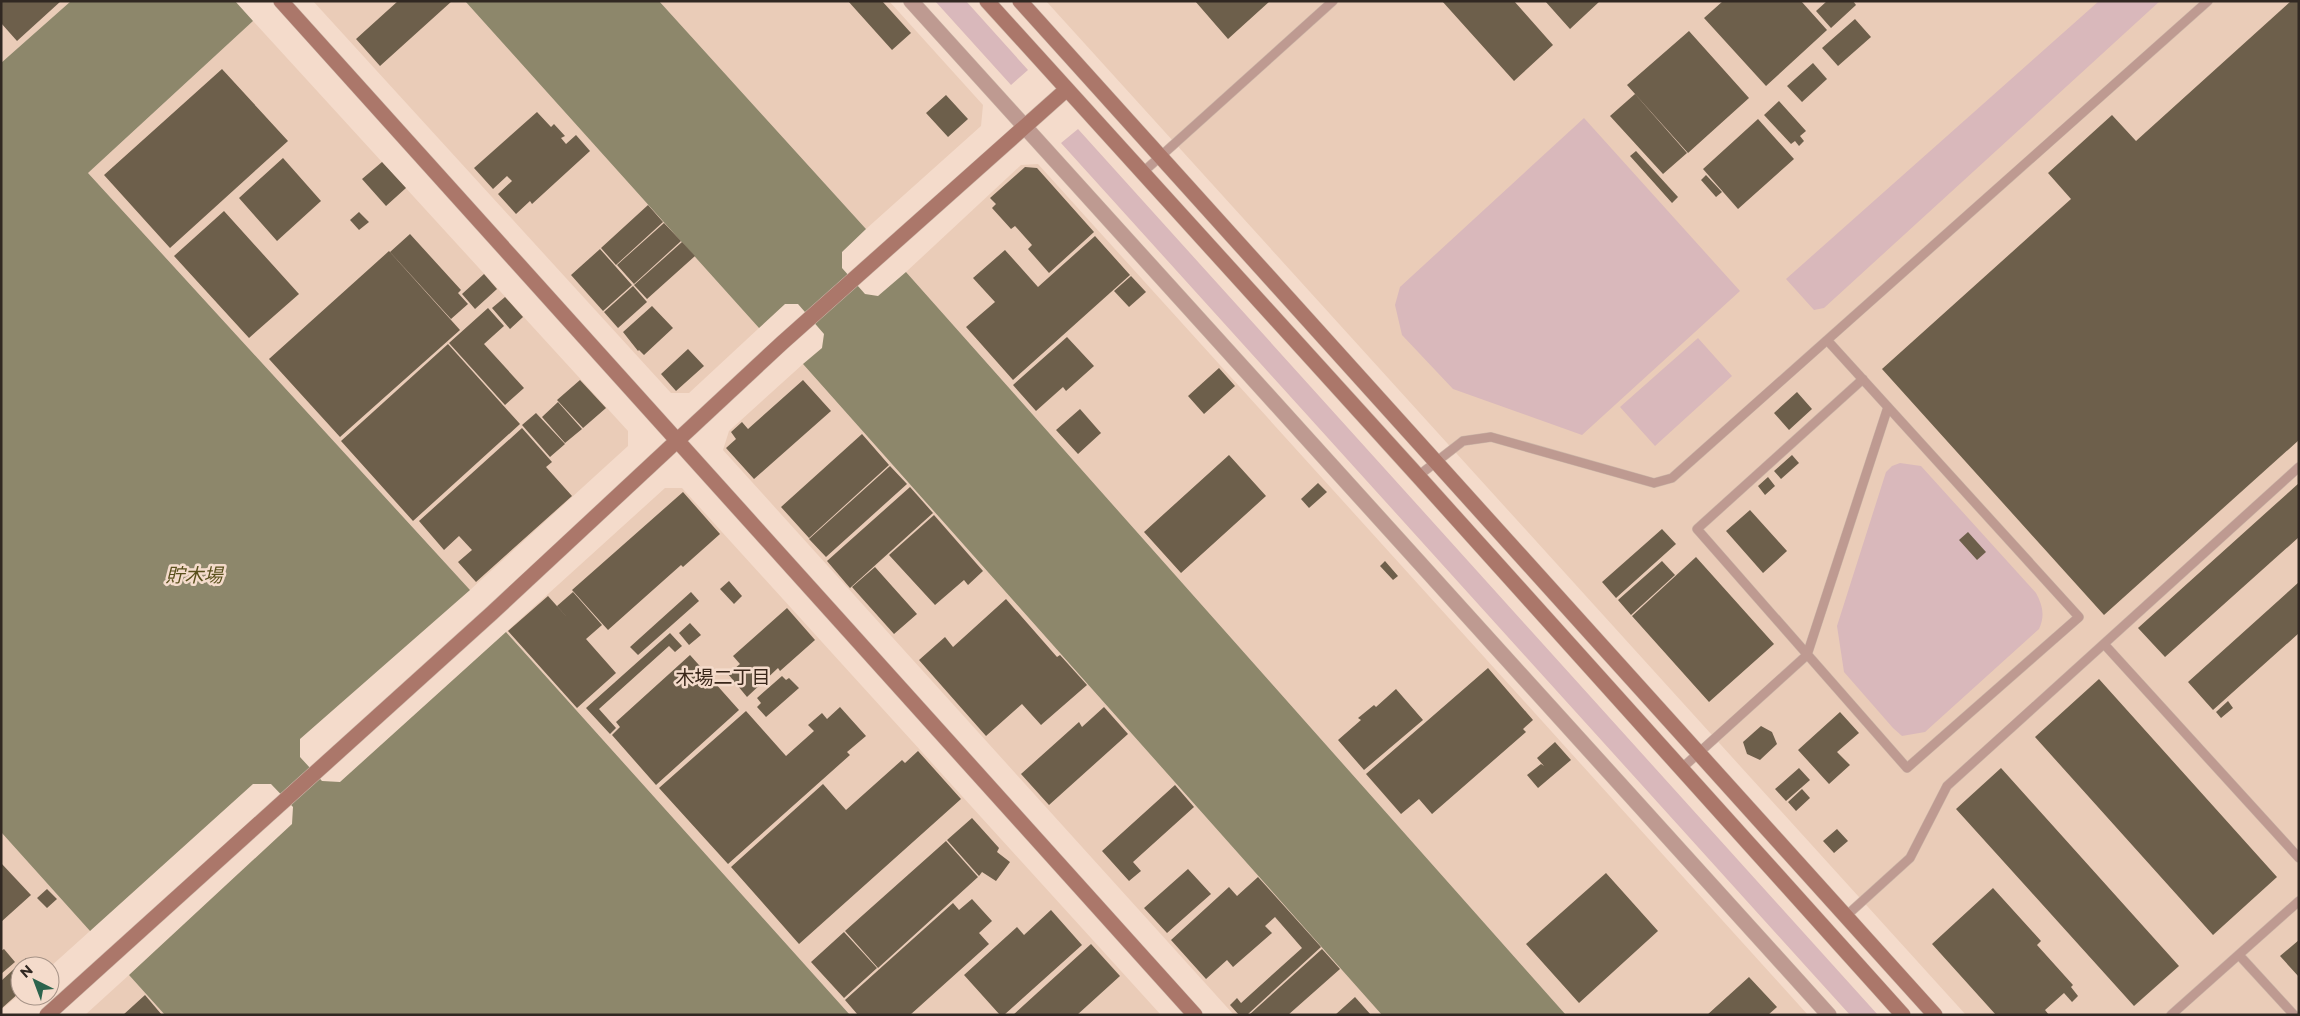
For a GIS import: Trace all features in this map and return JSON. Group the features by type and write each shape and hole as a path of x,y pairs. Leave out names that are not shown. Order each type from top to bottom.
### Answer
{"street":[{"path":"281,1 1195,1015"},
{"path":"911,1 1829,1015"},
{"path":"986,1 1418,476 1903,1015"},
{"path":"1020,1 1935,1015"},
{"path":"47,1015 359,733 678,441 782,343 1067,90"}],"lane":[{"path":"1142,172 1333,1"},
{"path":"1418,476 1463,441 1491,437 1654,483 1664,482 1672,478 2208,1"},
{"path":"1827,340 1863,379 2079,617 1907,768 1697,529 1863,379"},
{"path":"1682,768 1807,655 1888,407"},
{"path":"1846,916 1910,858 1947,786 2299,467"},
{"path":"2104,644 2299,858"},
{"path":"2171,1015 2299,901"},
{"path":"2239,955 2294,1015"}],"shaded area":[{"path":"1,1 71,1 1,63"},
{"path":"313,1 465,1 759,328 689,393 671,393"},
{"path":"659,1 889,1 983,105 981,126 866,229"},
{"path":"935,1 966,1 1028,70 1011,85"},
{"path":"1046,1 2299,1 2299,1015 1966,1015"},
{"path":"2099,1 2160,1 1824,308 1814,310 1786,279"},
{"path":"253,21 628,431 628,446 470,590 88,173"},
{"path":"1584,118 1740,291 1582,435 1453,389 1402,335 1395,305 1400,287"},
{"path":"1078,129 1878,1015 1850,1015 1061,143"},
{"path":"1038,164 1808,1015 1566,1015 906,272 1021,165"},
{"path":"1698,338 1732,376 1655,446 1620,407"},
{"path":"803,364 1382,1015 1234,1015 723,450 729,431"},
{"path":"1900,463 1921,466 2036,593 2043,615 2039,629 1925,732 1902,736 1844,672 1837,626 1886,472 1892,466"},
{"path":"665,488 682,488 1161,1015 850,1015 506,632"},
{"path":"1,832 90,931 60,958 60,956 10,956 10,1002 1,1010"},
{"path":"129,975 165,1015 85,1015"}],"water":[{"name":"貯木場","path":"71,1 235,1 253,21 88,173 470,590 300,739 300,757 322,781 340,782 506,632 850,1015 165,1015 129,975 292,824 293,807 271,784 253,784 90,931 1,832 1,63"},
{"path":"465,1 659,1 866,229 842,252 842,268 865,294 878,296 906,272 1566,1015 1382,1015 803,364 822,348 824,334 798,304 785,304 759,328"}],"building":[{"path":"1,1 61,1 17,41 1,23"},
{"path":"398,1 452,1 380,66 356,39"},
{"path":"848,1 882,1 911,33 892,50"},
{"path":"1195,1 1270,1 1228,39"},
{"path":"1442,1 1514,1 1553,45 1514,81"},
{"path":"1545,1 1600,1 1570,29"},
{"path":"1723,1 1801,1 1827,30 1766,86 1704,18"},
{"path":"1827,1 1853,1 1856,5 1831,28 1816,11"},
{"path":"2291,1 2299,1 2299,440 2104,615 1882,369 2071,199 2048,173 2112,115 2136,141"},
{"path":"1855,19 1871,37 1838,66 1822,48"},
{"path":"1689,31 1749,98 1688,153 1627,85"},
{"path":"1813,63 1827,79 1802,102 1787,86"},
{"path":"222,69 288,141 170,248 104,175"},
{"path":"1635,94 1687,153 1663,174 1610,116"},
{"path":"946,95 968,119 948,137 926,113"},
{"path":"1779,101 1806,131 1800,136 1804,141 1799,146 1795,141 1791,144 1764,115"},
{"path":"537,112 551,127 554,124 565,136 561,138 566,144 576,135 590,151 532,204 530,201 516,214 498,194 512,181 507,176 493,189 474,168"},
{"path":"1758,119 1794,159 1738,209 1703,169"},
{"path":"1636,151 1678,197 1672,203 1630,156"},
{"path":"283,158 321,201 277,241 239,198"},
{"path":"382,162 406,188 386,206 362,179"},
{"path":"1025,167 1037,168 1094,232 1049,273 1028,249 1032,245 1015,226 1011,229 992,208 996,204 990,198"},
{"path":"1706,175 1722,192 1716,197 1701,180"},
{"path":"648,205 663,222 616,265 601,248"},
{"path":"224,211 299,294 249,338 174,256"},
{"path":"359,212 369,222 359,230 350,220"},
{"path":"664,223 681,241 634,284 617,265"},
{"path":"410,234 461,290 458,293 468,304 451,319 390,252"},
{"path":"1095,236 1130,275 1013,380 966,327 995,302 973,278 1005,250 1038,287"},
{"path":"682,242 695,256 647,299 634,285"},
{"path":"600,249 632,285 603,311 571,275"},
{"path":"389,251 460,330 340,437 269,359"},
{"path":"484,274 497,289 475,309 462,294"},
{"path":"1131,276 1146,292 1129,307 1114,291"},
{"path":"633,286 647,302 618,328 604,312"},
{"path":"505,297 523,317 510,329 492,308"},
{"path":"652,306 673,328 644,355 638,351 623,332"},
{"path":"488,308 504,326 484,344 524,388 505,405 449,343"},
{"path":"1067,337 1094,366 1066,391 1063,387 1036,411 1013,385"},
{"path":"448,344 520,424 413,521 341,441"},
{"path":"688,349 704,366 676,391 661,374"},
{"path":"1219,368 1235,386 1204,414 1188,396"},
{"path":"580,380 606,408 583,428 557,400"},
{"path":"803,380 831,411 754,479 726,448 736,439 731,432 742,422 748,429"},
{"path":"1797,392 1812,409 1789,430 1774,413"},
{"path":"558,402 582,429 565,443 542,417"},
{"path":"1080,409 1101,433 1078,454 1056,430"},
{"path":"536,413 565,444 550,457 522,425"},
{"path":"522,428 552,462 546,467 572,496 476,582 458,562 472,550 459,536 444,550 419,521"},
{"path":"862,434 889,465 809,538 781,507"},
{"path":"1229,455 1266,496 1181,573 1144,532"},
{"path":"1792,455 1799,463 1781,479 1774,471"},
{"path":"890,466 907,484 826,557 809,539"},
{"path":"1768,477 1775,486 1765,495 1758,486"},
{"path":"1318,483 1327,492 1309,508 1301,499"},
{"path":"2299,483 2299,537 2165,657 2138,628"},
{"path":"910,487 933,513 850,588 827,561"},
{"path":"683,492 720,534 683,567 681,565 608,630 572,590"},
{"path":"1750,510 1787,551 1763,573 1726,531"},
{"path":"934,515 983,571 968,585 964,580 935,605 889,555"},
{"path":"1662,529 1676,544 1616,598 1602,582"},
{"path":"1968,532 1986,552 1977,560 1959,540"},
{"path":"1696,557 1774,644 1709,702 1632,616"},
{"path":"1385,561 1398,576 1393,580 1380,566"},
{"path":"1662,561 1675,575 1631,615 1618,600"},
{"path":"875,567 917,614 894,634 852,587"},
{"path":"729,581 742,596 734,604 720,589"},
{"path":"2299,582 2299,633 2213,710 2188,682"},
{"path":"573,592 602,625 586,639 616,673 577,708 508,631 548,596 572,623 557,606"},
{"path":"691,592 699,601 638,655 630,647"},
{"path":"1006,599 1057,657 1060,655 1087,685 1041,725 1022,704 986,736 919,660 945,637 953,647"},
{"path":"787,608 815,640 780,671 778,668 747,697 728,674 740,664 733,656"},
{"path":"690,623 701,635 689,645 679,633"},
{"path":"670,633 682,646 675,652 669,646 599,709 616,728 610,734 586,708"},
{"path":"690,655 739,710 656,785 612,735 620,727 616,722"},
{"path":"1488,668 1533,720 1523,729 1526,732 1432,814 1419,799 1401,814 1366,774"},
{"path":"782,676 786,680 789,678 799,688 766,717 757,707 761,703 757,698"},
{"path":"2099,679 2277,877 2213,935 2035,737"},
{"path":"1396,689 1423,720 1364,770 1338,740 1361,720 1358,718 1374,705 1376,707"},
{"path":"2228,701 2233,708 2221,718 2216,712"},
{"path":"840,707 866,736 847,752 850,755 728,864 659,788 746,711 786,756 814,731 808,725 822,713 827,719"},
{"path":"1104,707 1128,734 1049,805 1021,774 1079,722 1082,727"},
{"path":"1840,712 1859,733 1837,752 1850,765 1829,784 1798,750"},
{"path":"1761,726 1772,732 1777,744 1760,760 1747,754 1743,742"},
{"path":"1555,742 1571,760 1538,788 1527,775 1541,764 1544,766 1537,758"},
{"path":"918,751 961,799 799,944 731,867 823,784 846,810 902,760 905,763"},
{"path":"1799,768 1810,780 1786,801 1775,789"},
{"path":"2001,768 2179,966 2134,1006 1956,809"},
{"path":"1175,785 1194,807 1133,862 1141,871 1129,881 1102,851"},
{"path":"1802,789 1810,798 1796,811 1788,802"},
{"path":"972,818 999,848 997,852 1010,862 996,881 982,872 979,876 947,840"},
{"path":"1837,829 1848,841 1834,853 1823,841"},
{"path":"946,841 978,877 878,968 845,931"},
{"path":"1,863 31,895 1,922"},
{"path":"1188,869 1211,894 1167,933 1144,908"},
{"path":"1606,873 1658,931 1579,1003 1526,944"},
{"path":"1258,877 1321,947 1247,1015 1239,1015 1230,1005 1237,998 1241,1003 1302,948 1275,917 1265,926 1272,933 1233,967 1227,960 1206,979 1171,940 1229,887 1237,896"},
{"path":"1993,888 2041,941 2037,945 2073,985 2071,987 2078,996 2072,1002 2064,993 2045,1010 2049,1015 1996,1015 1932,944"},
{"path":"47,889 57,899 47,908 37,898"},
{"path":"972,899 992,921 979,933 989,944 910,1015 858,1015 845,1000 953,903 959,910"},
{"path":"1051,910 1082,945 1004,1015 1000,1015 964,975 1017,927 1024,935"},
{"path":"844,932 877,968 844,998 811,962"},
{"path":"2299,940 2299,977 2280,956"},
{"path":"1091,944 1120,976 1077,1015 1013,1015"},
{"path":"4,949 10,956 10,966 1,974 1,951"},
{"path":"1322,949 1340,969 1288,1015 1249,1015"},
{"path":"10,973 10,1001 1,1009 1,981"},
{"path":"1749,977 1777,1007 1768,1015 1707,1015"},
{"path":"145,995 162,1015 123,1015"},
{"path":"1355,997 1371,1015 1335,1015"}],"district":[{"name":"木場二丁目","path":"723,677"}]}
